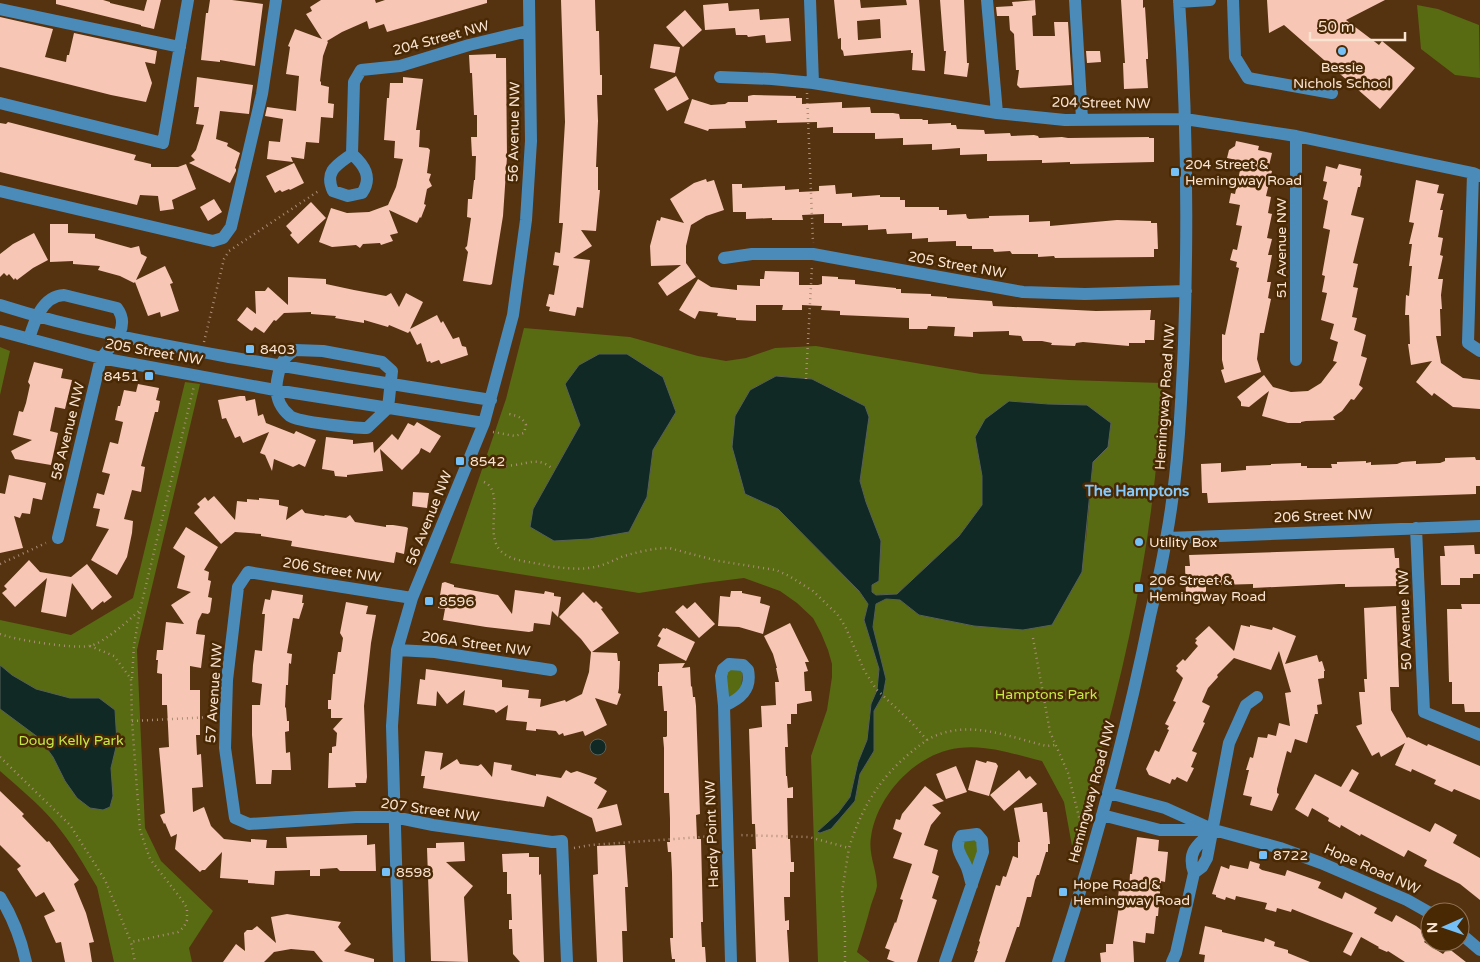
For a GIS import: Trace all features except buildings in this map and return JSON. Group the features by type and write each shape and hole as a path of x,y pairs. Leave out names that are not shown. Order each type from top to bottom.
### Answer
{"street":[{"path":"0,103 163,143 188,0"},
{"path":"0,191 213,241 224,238 231,227 262,94 276,0"},
{"name":"56 Avenue NW","path":"400,962 392,726 397,650 412,598 483,427 513,315 526,220 531,142 528,0"},
{"path":"810,0 810,83"},
{"path":"987,0 996,113"},
{"path":"1075,0 1082,119"},
{"path":"1179,1 1210,0"},
{"path":"1233,0 1235,57 1248,78 1332,93"},
{"name":"Hemingway Road NW","path":"1058,962 1108,793 1137,679 1167,538 1181,409 1186,291 1185,119 1179,1"},
{"path":"0,9 180,47"},
{"name":"204 Street NW","path":"352,154 354,82 360,70 400,66 468,45 528,31"},
{"name":"204 Street NW","path":"720,77 810,83 996,113 1065,120 1185,119 1296,136 1476,175"},
{"name":"51 Avenue NW","path":"1296,136 1296,360"},
{"path":"352,154 366,169 368,177 366,187 362,193 348,196 333,191 329,178 333,169 352,154"},
{"path":"1476,175 1468,343 1480,351"},
{"name":"205 Street NW","path":"724,258 752,254 813,254 1023,292 1085,294 1186,291"},
{"name":"205 Street NW","path":"28,339 35,317 52,298 64,295 117,308 122,319 119,336"},
{"name":"205 Street NW","path":"0,305 35,317 119,336 202,352 491,400"},
{"name":"205 Street NW","path":"0,331 101,358 275,390 388,408 483,427"},
{"name":"58 Avenue NW","path":"58,538 101,358 119,336"},
{"path":"296,350 323,351 382,362 392,371 391,384 388,408 366,428 346,427 291,417 279,404 275,390 279,365 286,356 296,350"},
{"name":"206 Street NW","path":"1167,538 1480,526"},
{"name":"50 Avenue NW","path":"1416,528 1424,712 1480,736"},
{"name":"206 Street NW","path":"248,572 412,598"},
{"name":"57 Avenue NW","path":"235,818 225,748 227,680 238,587 248,572"},
{"name":"206A Street NW","path":"397,650 435,652 551,670"},
{"path":"1172,962 1176,953 1194,872 1202,867 1208,858 1214,830 1213,821 1229,743 1246,705 1257,696"},
{"name":"Hardy Point NW","path":"724,706 731,962"},
{"name":"Hope Road NW","path":"1108,793 1165,808 1214,830 1280,848 1321,862 1420,907"},
{"name":"Hope Road NW","path":"1102,815 1160,830 1214,830"},
{"name":"207 Street NW","path":"235,818 248,824 356,817 394,817 433,826 552,842 562,847"},
{"path":"562,847 568,962"},
{"path":"945,962 972,885"},
{"path":"0,896 8,910 26,962"},
{"path":"1470,942 1480,950"}],"path":[{"path":"806,379 813,254 810,83"},
{"path":"202,352 224,260 229,251 330,183"},
{"path":"131,942 178,932 184,927 187,920 187,908 150,860 140,830 132,720 132,679 134,645 140,610 196,374"},
{"path":"483,427 515,436 524,433 526,425 524,420 509,414"},
{"path":"491,465 505,466 537,461 553,468"},
{"path":"484,482 489,484 493,490 493,537 502,552 516,559 567,569 586,568 604,565 624,556 669,548 718,561 776,570 789,576 814,591 837,614 845,626 864,670 876,688 927,740"},
{"path":"0,564 58,538"},
{"path":"90,646 117,630 140,610"},
{"path":"0,634 27,640 90,646 114,656 132,679"},
{"path":"1033,638 1049,727 1054,745 1068,773 1081,824"},
{"path":"132,720 214,717"},
{"path":"845,962 846,936 842,892 849,848 859,819 877,788 892,768 927,740 949,731 976,729 1046,746 1054,745"},
{"path":"0,757 74,831 105,880 131,942 135,962"},
{"path":"562,847 727,835 810,837 849,848"}],"green space":[{"path":"1417,5 1438,9 1479,25 1480,78 1455,75 1421,49"},
{"name":"Hamptons Park","path":"524,328 630,337 698,356 726,361 746,358 775,348 816,346 981,374 1069,380 1162,383 1152,501 1133,618 1106,733 1072,846 1064,802 1042,761 1001,751 970,747 943,752 928,758 914,767 890,792 881,806 875,821 870,843 877,886 857,952 870,962 818,962 811,756 827,710 832,664 821,633 813,618 780,591 744,578 639,593 450,563 506,399","holes":["776,376 812,379 863,458 860,481 866,502 872,592 876,595 897,594 959,536 982,505 982,476 975,437 1009,401 1048,404 1108,447 1093,462 1086,540 1023,630 974,626 919,615 900,600 886,599 876,604 873,627 885,679 883,695 874,711 874,751 860,774 855,801 820,833 817,832 838,813 850,797 858,762 867,740 871,704 877,690 879,669 864,620 868,604 859,591 778,509 735,416 750,390","676,411 653,450 647,497 533,509 580,425"]},
{"path":"0,347 10,351 0,395"},
{"name":"Doug Kelly Park","path":"185,382 200,384 137,650 145,828 161,861 213,911 189,948 192,962 114,962 97,887 87,870 54,822 0,771 0,620 71,635 133,598"},
{"path":"743,669 741,690 727,700 726,670"},
{"path":"961,836 982,840 971,874"}],"water":[{"path":"599,354 627,354 663,377 676,412 653,450 647,497 629,532 589,539 554,541 530,527 533,509 580,425 565,384 579,365"},
{"path":"776,376 812,379 865,406 869,417 860,481 881,541 879,581 872,585 872,592 876,595 897,594 959,536 982,505 982,476 975,437 985,419 1009,401 1087,405 1111,423 1108,447 1093,462 1082,572 1052,625 1023,630 974,626 919,615 900,600 886,599 876,604 873,627 886,679 883,695 874,711 874,751 860,774 855,801 831,829 820,833 817,832 838,813 850,797 858,762 867,740 871,704 877,690 879,669 864,620 868,604 859,591 778,509 745,494 732,447 735,416 750,390"},
{"path":"0,665 12,675 36,689 70,698 99,698 115,710 117,743 111,768 113,796 110,807 103,810 90,808 77,798 65,781 53,757 39,738 0,709"},
{"path":"598,739 604,741 606,747 604,753 598,755 592,753 590,747 592,741"}],"place":[{"name":"Bessie Nichols School","path":"1342,51"},
{"name":"204 Street & Hemingway Road","path":"1175,172"},
{"name":"8403","path":"250,349"},
{"name":"8451","path":"149,376"},
{"name":"8542","path":"460,461"},
{"name":"Utility Box","path":"1139,542"},
{"name":"206 Street & Hemingway Road","path":"1139,588"},
{"name":"8596","path":"429,601"},
{"name":"8722","path":"1263,855"},
{"name":"8598","path":"386,872"},
{"name":"Hope Road & Hemingway Road","path":"1063,892"}],"district":[{"name":"The Hamptons","path":"1137,491"}]}
